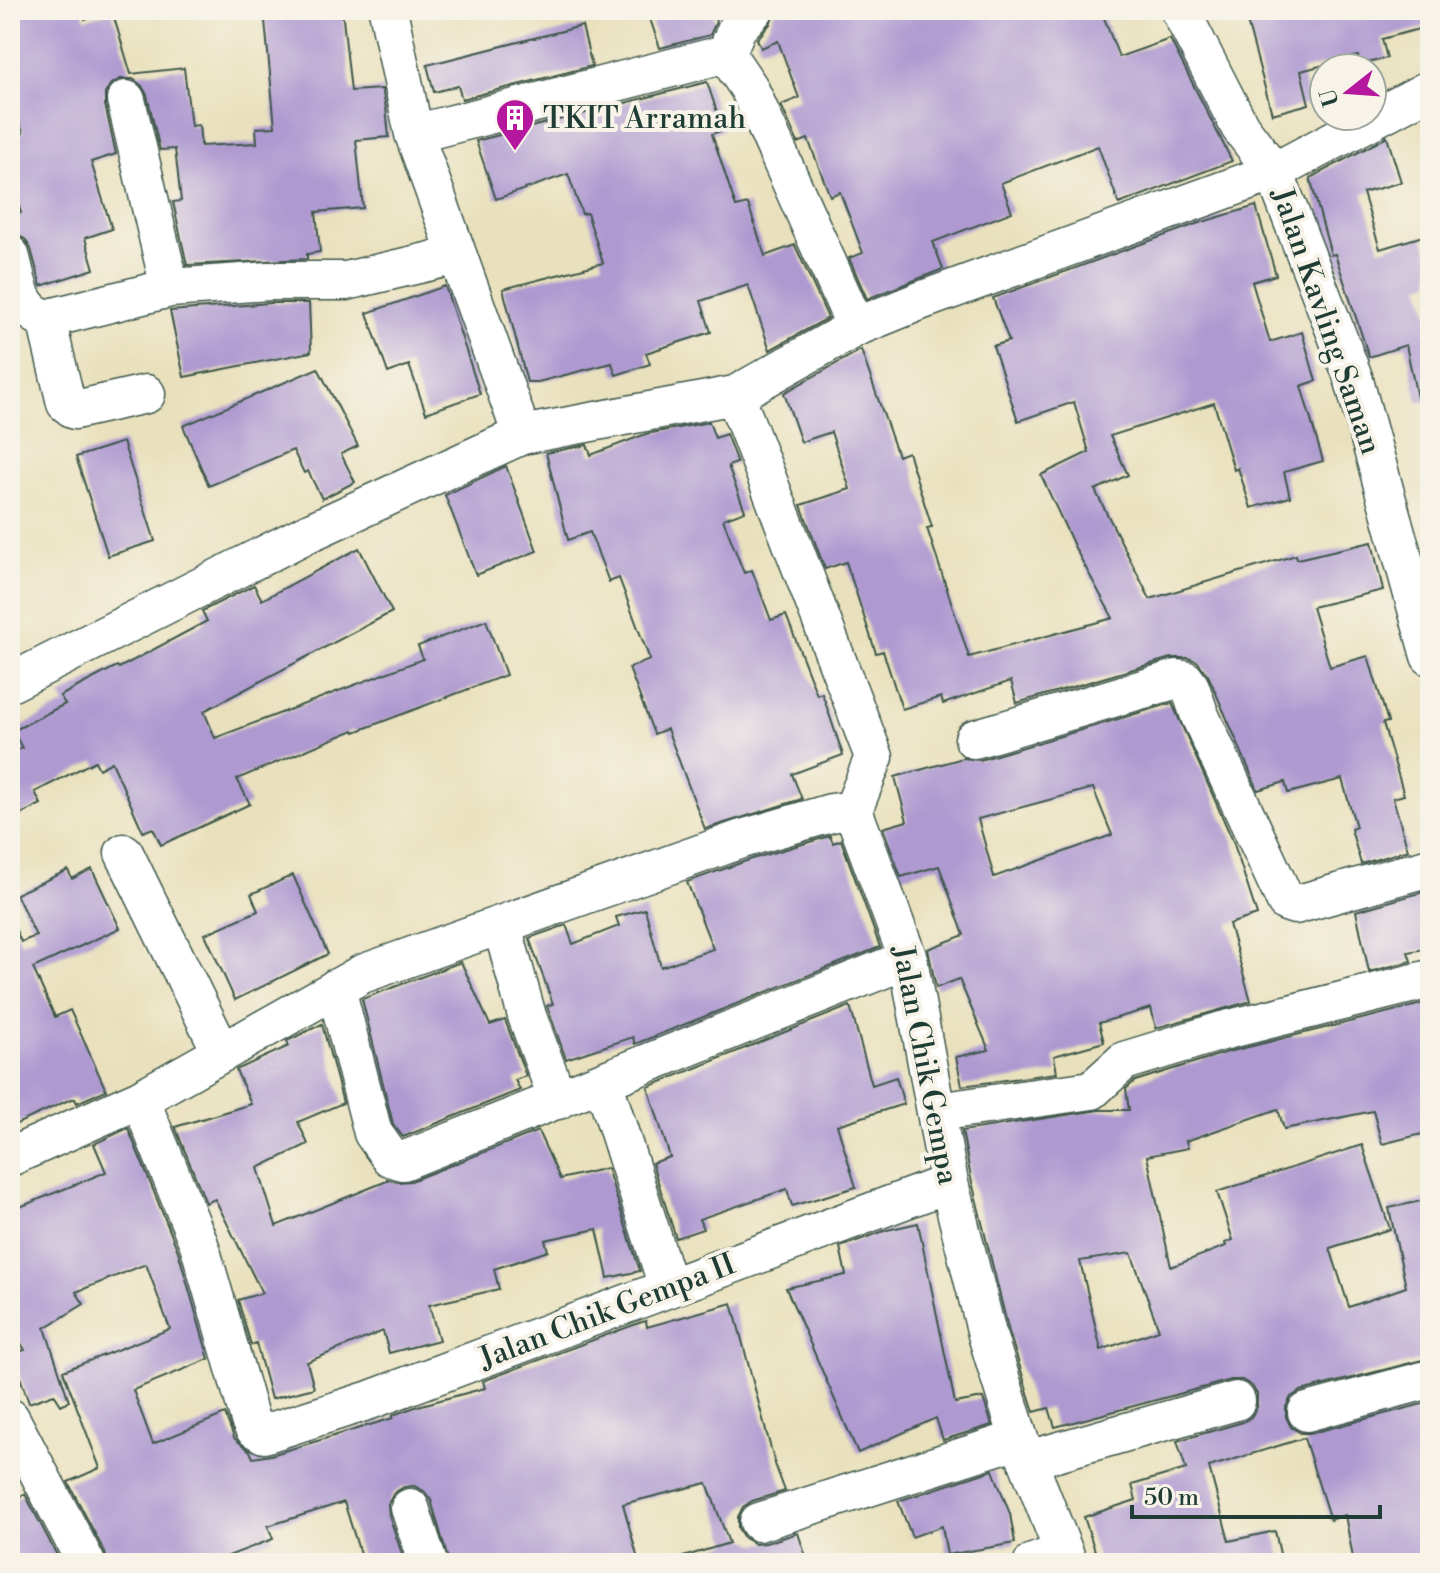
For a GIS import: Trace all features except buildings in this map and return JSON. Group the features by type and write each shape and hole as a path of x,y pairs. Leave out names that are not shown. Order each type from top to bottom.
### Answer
{"street":[{"path":"388,10 414,134 522,435"},
{"path":"726,54 737,28 754,10"},
{"name":"Jalan Kavling Saman","path":"1180,10 1240,127 1274,172 1353,377 1428,638"},
{"path":"414,134 726,54"},
{"path":"726,54 749,88 856,327"},
{"path":"10,683 308,533 522,435 735,395 856,327 1274,172 1430,89"},
{"path":"126,100 170,288"},
{"path":"10,255 29,318 66,403 75,410 146,394"},
{"path":"29,318 170,288 269,281 346,281 457,255"},
{"path":"10,1157 140,1099 362,974 742,839 831,813 853,810 874,757 735,395"},
{"path":"974,739 1177,679 1185,680 1286,902 1295,905 1430,867"},
{"name":"Jalan Chik Gempa","path":"853,810 908,959 949,1183 988,1338 1055,1559"},
{"path":"124,853 221,1051"},
{"path":"502,926 527,1016 558,1100"},
{"path":"336,988 373,1133 390,1157 403,1161 908,959"},
{"path":"937,1112 1092,1090 1124,1061 1222,1031 1430,979"},
{"path":"603,1081 668,1287"},
{"name":"Jalan Chik Gempa II","path":"140,1099 199,1244 250,1420 254,1428 264,1434 370,1400 949,1183"},
{"path":"1307,1412 1430,1379"},
{"path":"759,1522 1024,1449 1236,1401"},
{"path":"10,1418 86,1563"},
{"path":"410,1508 428,1563"}],"place":[{"name":"TKIT Arramah","path":"515,152"}]}
